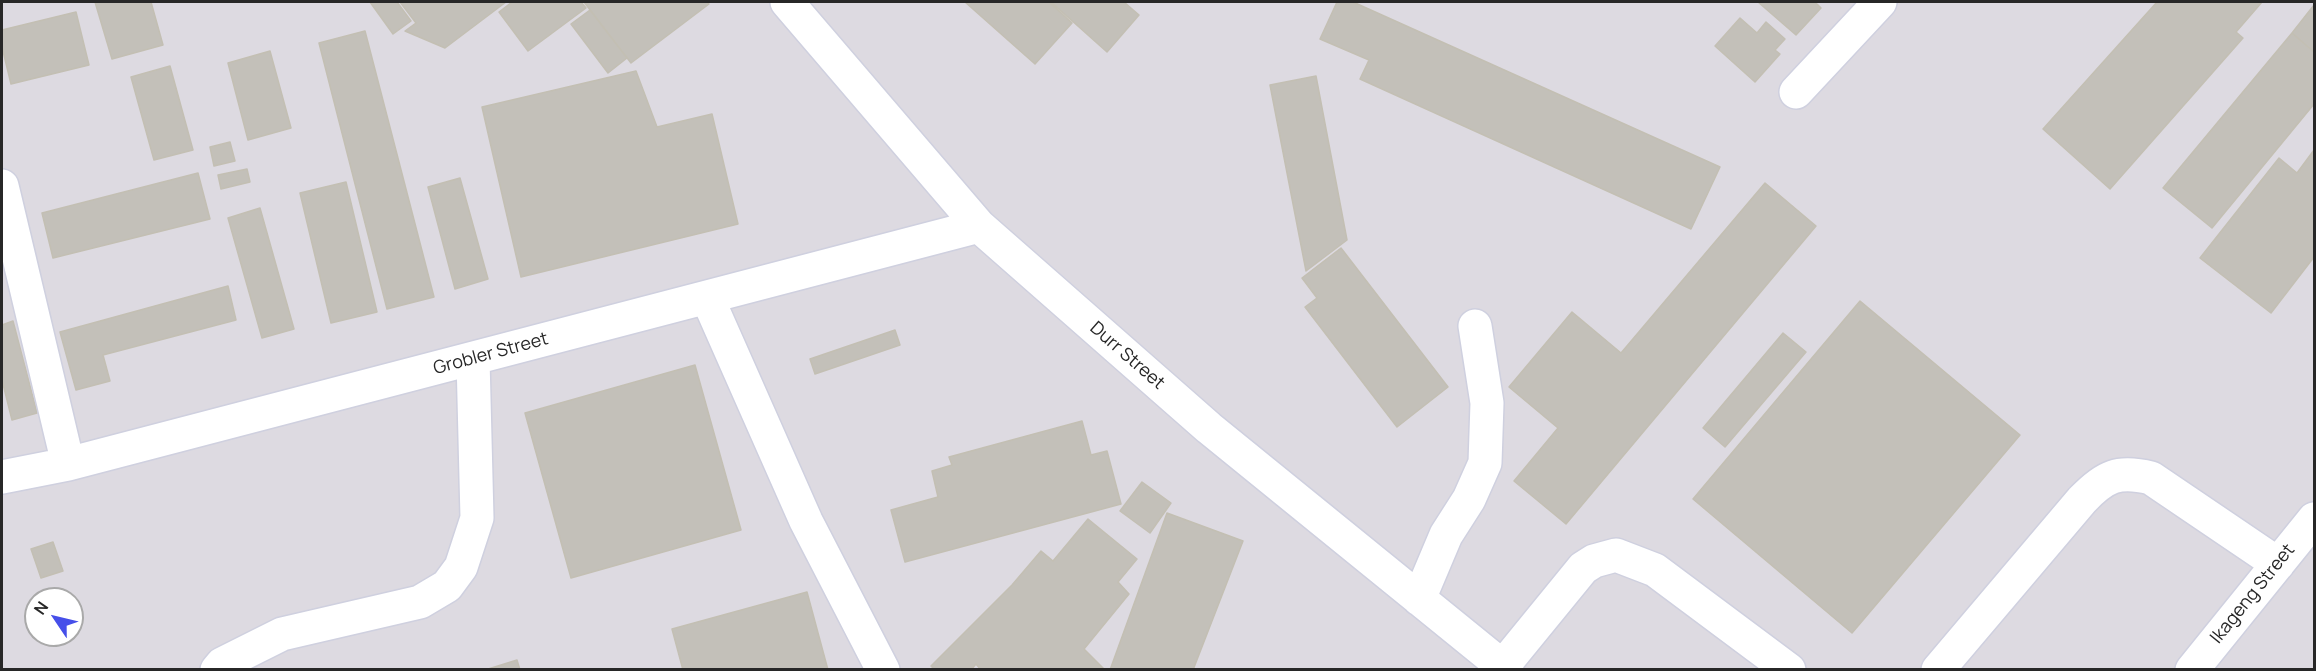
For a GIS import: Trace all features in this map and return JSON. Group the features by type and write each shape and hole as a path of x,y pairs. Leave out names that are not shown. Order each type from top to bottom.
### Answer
{"street":[{"name":"Durr Street","path":"787,2 873,99 980,226 1209,428 1505,668"},
{"path":"1796,93 1880,2"},
{"path":"2,186 68,464"},
{"name":"Grobler Street","path":"2,477 68,464 980,226"},
{"path":"707,297 806,521 883,669"},
{"path":"1419,599 1446,535 1469,500 1485,463 1486,403 1475,326"},
{"path":"217,669 222,664 282,634 420,602 447,586 461,567 477,518 473,358"},
{"path":"1938,669 2082,500 2095,486 2107,478 2132,474 2151,478 2278,564"},
{"name":"Ikageng Street","path":"2192,669 2314,519"},
{"path":"1505,668 1583,568 1594,561 1616,555 1654,570 1789,669"}],"shaded area":[{"path":"2,2 2314,2 2314,669 2,669"}],"building":[{"path":"95,2 151,2 163,45 112,59"},
{"path":"370,2 397,2 411,21 393,34"},
{"path":"400,2 506,2 445,48 405,31 416,23"},
{"path":"512,2 581,2 586,8 528,51 499,12"},
{"path":"584,2 707,2 709,4 631,63"},
{"path":"965,2 1049,2 1072,23 1035,64"},
{"path":"1051,2 1124,2 1139,15 1107,52"},
{"path":"1337,2 1353,2 1720,167 1691,229 1360,79 1369,60 1320,39"},
{"path":"1758,2 1817,2 1821,8 1796,35"},
{"path":"2157,2 2262,2 2236,32 2243,38 2110,189 2043,129"},
{"path":"2314,5 2314,52 2292,33"},
{"path":"590,10 627,58 608,73 571,24"},
{"path":"76,12 89,65 11,84 2,47 2,30"},
{"path":"1740,18 1757,33 1766,22 1785,39 1775,50 1780,54 1755,82 1715,46"},
{"path":"365,31 434,297 387,309 319,43"},
{"path":"2292,33 2314,52 2314,104 2212,228 2163,188"},
{"path":"270,51 291,128 248,140 228,63"},
{"path":"170,66 193,150 154,160 131,77"},
{"path":"636,71 657,127 712,114 738,224 521,277 482,107"},
{"path":"1316,76 1347,240 1306,271 1270,85"},
{"path":"230,142 235,161 214,166 210,147"},
{"path":"2314,150 2314,257 2271,313 2200,258 2279,158 2297,173"},
{"path":"247,169 250,182 221,189 218,175"},
{"path":"198,173 210,219 53,258 42,213"},
{"path":"460,178 488,279 455,289 428,187"},
{"path":"346,182 377,312 331,323 300,193"},
{"path":"1765,183 1816,226 1566,524 1514,481 1558,428 1509,387 1572,312 1621,353"},
{"path":"260,208 294,329 262,338 228,218"},
{"path":"1341,248 1448,387 1397,427 1305,307 1317,298 1302,278"},
{"path":"228,286 236,320 103,355 110,381 76,390 60,332"},
{"path":"1860,301 2020,435 1852,633 1693,499"},
{"path":"13,321 37,413 12,420 2,380 2,325"},
{"path":"895,330 900,345 815,374 810,359"},
{"path":"1783,333 1806,352 1725,447 1703,428"},
{"path":"695,365 741,530 571,578 525,413"},
{"path":"1082,421 1091,455 1107,451 1121,504 905,562 891,510 938,497 932,471 952,465 949,457"},
{"path":"1142,482 1171,503 1150,533 1120,511"},
{"path":"1167,513 1243,541 1193,670 1110,670"},
{"path":"1088,519 1137,559 1118,582 1129,594 1084,649 1105,670 981,670 976,664 971,670 935,670 931,666 1012,585 1041,551 1053,561"},
{"path":"53,542 63,571 41,578 31,549"},
{"path":"807,592 828,670 683,670 672,629"},
{"path":"517,660 520,670 485,670"}]}
